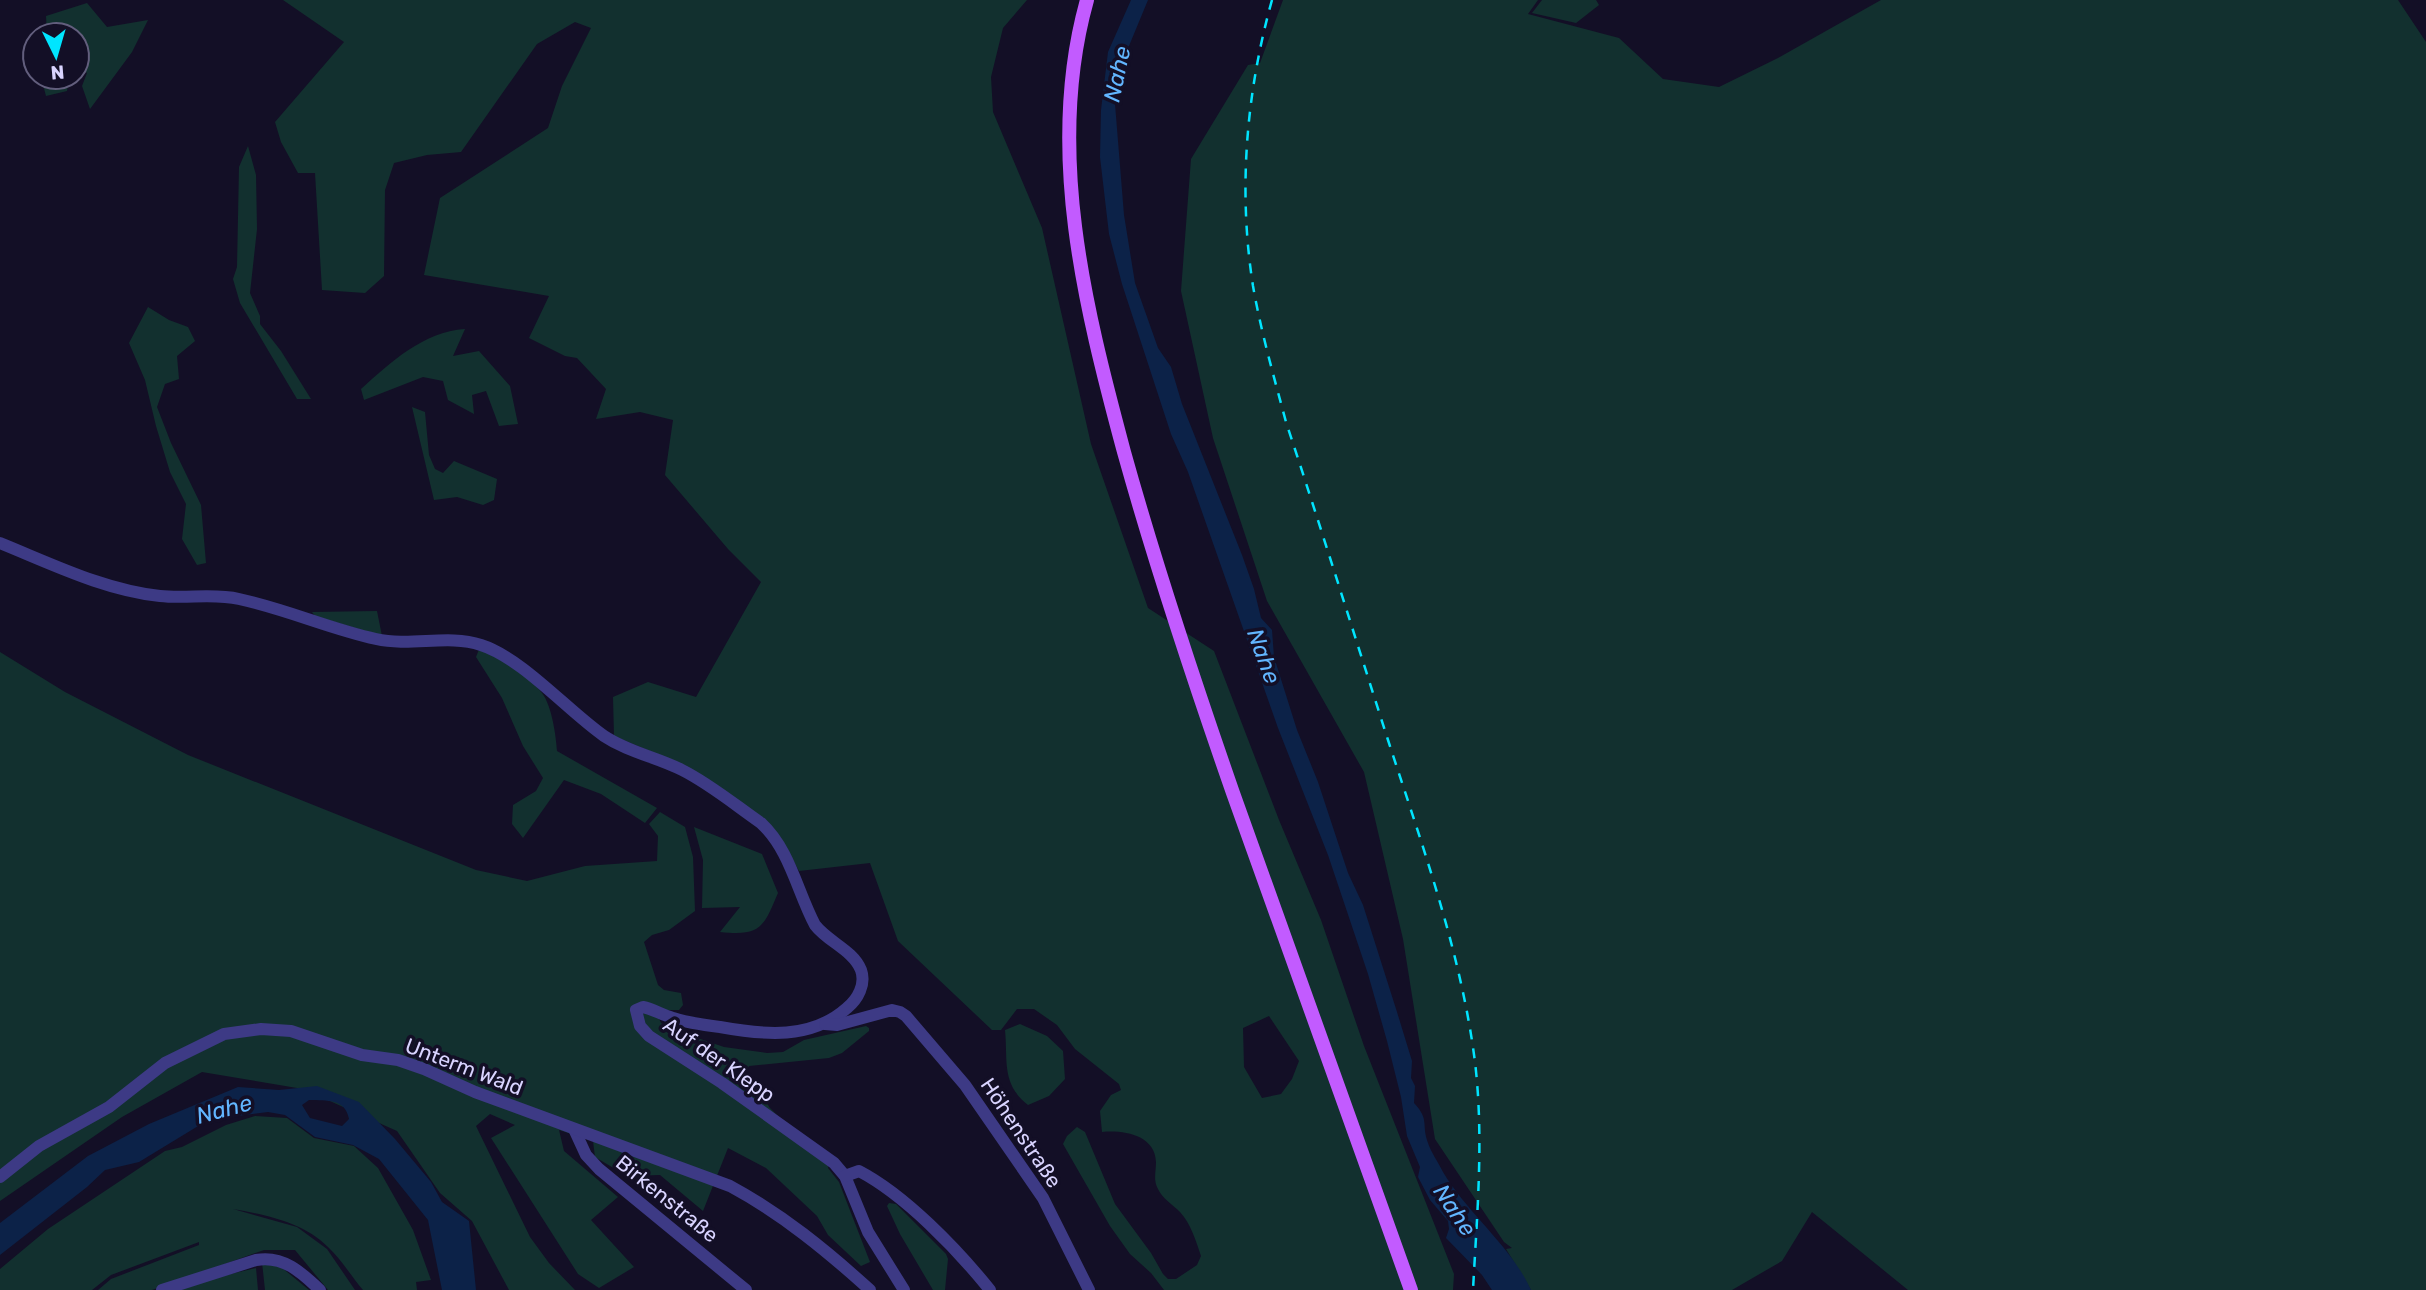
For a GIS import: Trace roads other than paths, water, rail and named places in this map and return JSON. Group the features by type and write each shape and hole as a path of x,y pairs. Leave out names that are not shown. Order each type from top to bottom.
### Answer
{"main road":[{"path":"1087,0 1075,58 1069,151 1075,227 1092,323 1124,450 1172,613 1327,1059 1411,1290"}],"street":[{"name":"Auf der Klepp","path":"0,543 85,577 144,593 173,597 213,595 240,599 376,639 405,642 469,641 487,647 515,664 605,736 681,770 761,823 774,837 790,866 815,925 860,967 860,992 854,1001 824,1024"},
{"name":"Auf der Klepp","path":"845,1176 834,1163 722,1083 649,1036 639,1026 636,1010 643,1007 685,1022 770,1034 795,1032 824,1024 837,1025 884,1012 900,1012"},
{"name":"Höhenstraße","path":"900,1012 965,1085 1008,1146 1043,1198 1089,1290"},
{"name":"Unterm Wald","path":"0,1177 39,1146 109,1107 165,1063 224,1034 261,1029 291,1031 362,1055 398,1060 424,1069 475,1092 730,1186 799,1230 870,1290"},
{"name":"Birkenstraße","path":"574,1129 586,1155 600,1169 746,1290"},
{"path":"904,1290 868,1232 845,1176 859,1171 897,1197 955,1250 990,1290"},
{"path":"162,1290 256,1260 271,1258 293,1267 320,1290"}],"water":[{"name":"Nahe","path":"1131,0 1148,0 1124,58 1115,104 1124,215 1135,283 1158,348 1171,367 1182,404 1242,555 1261,618 1272,630 1274,657 1297,730 1318,782 1348,873 1363,905 1412,1061 1414,1103 1424,1118 1429,1146 1453,1187 1501,1244 1531,1290 1492,1290 1482,1275 1446,1238 1448,1221 1430,1200 1418,1177 1420,1167 1407,1136 1401,1097 1368,974 1328,855 1278,728 1188,472 1171,434 1122,284 1109,234 1100,157 1101,110 1108,52"},
{"name":"Nahe","path":"317,1086 359,1102 431,1182 442,1202 469,1221 476,1290 442,1290 428,1220 379,1159 353,1145 315,1137 285,1115 268,1112 208,1120 139,1162 105,1170 0,1255 0,1223 88,1156 149,1124 238,1087 279,1090","holes":["309,1100 339,1104 344,1107 349,1119 342,1126 310,1118 302,1105"]}],"railway":[{"path":"1272,0 1256,71 1247,142 1246,214 1253,286 1286,422 1427,859 1450,939 1469,1021 1479,1119 1473,1290"}]}
